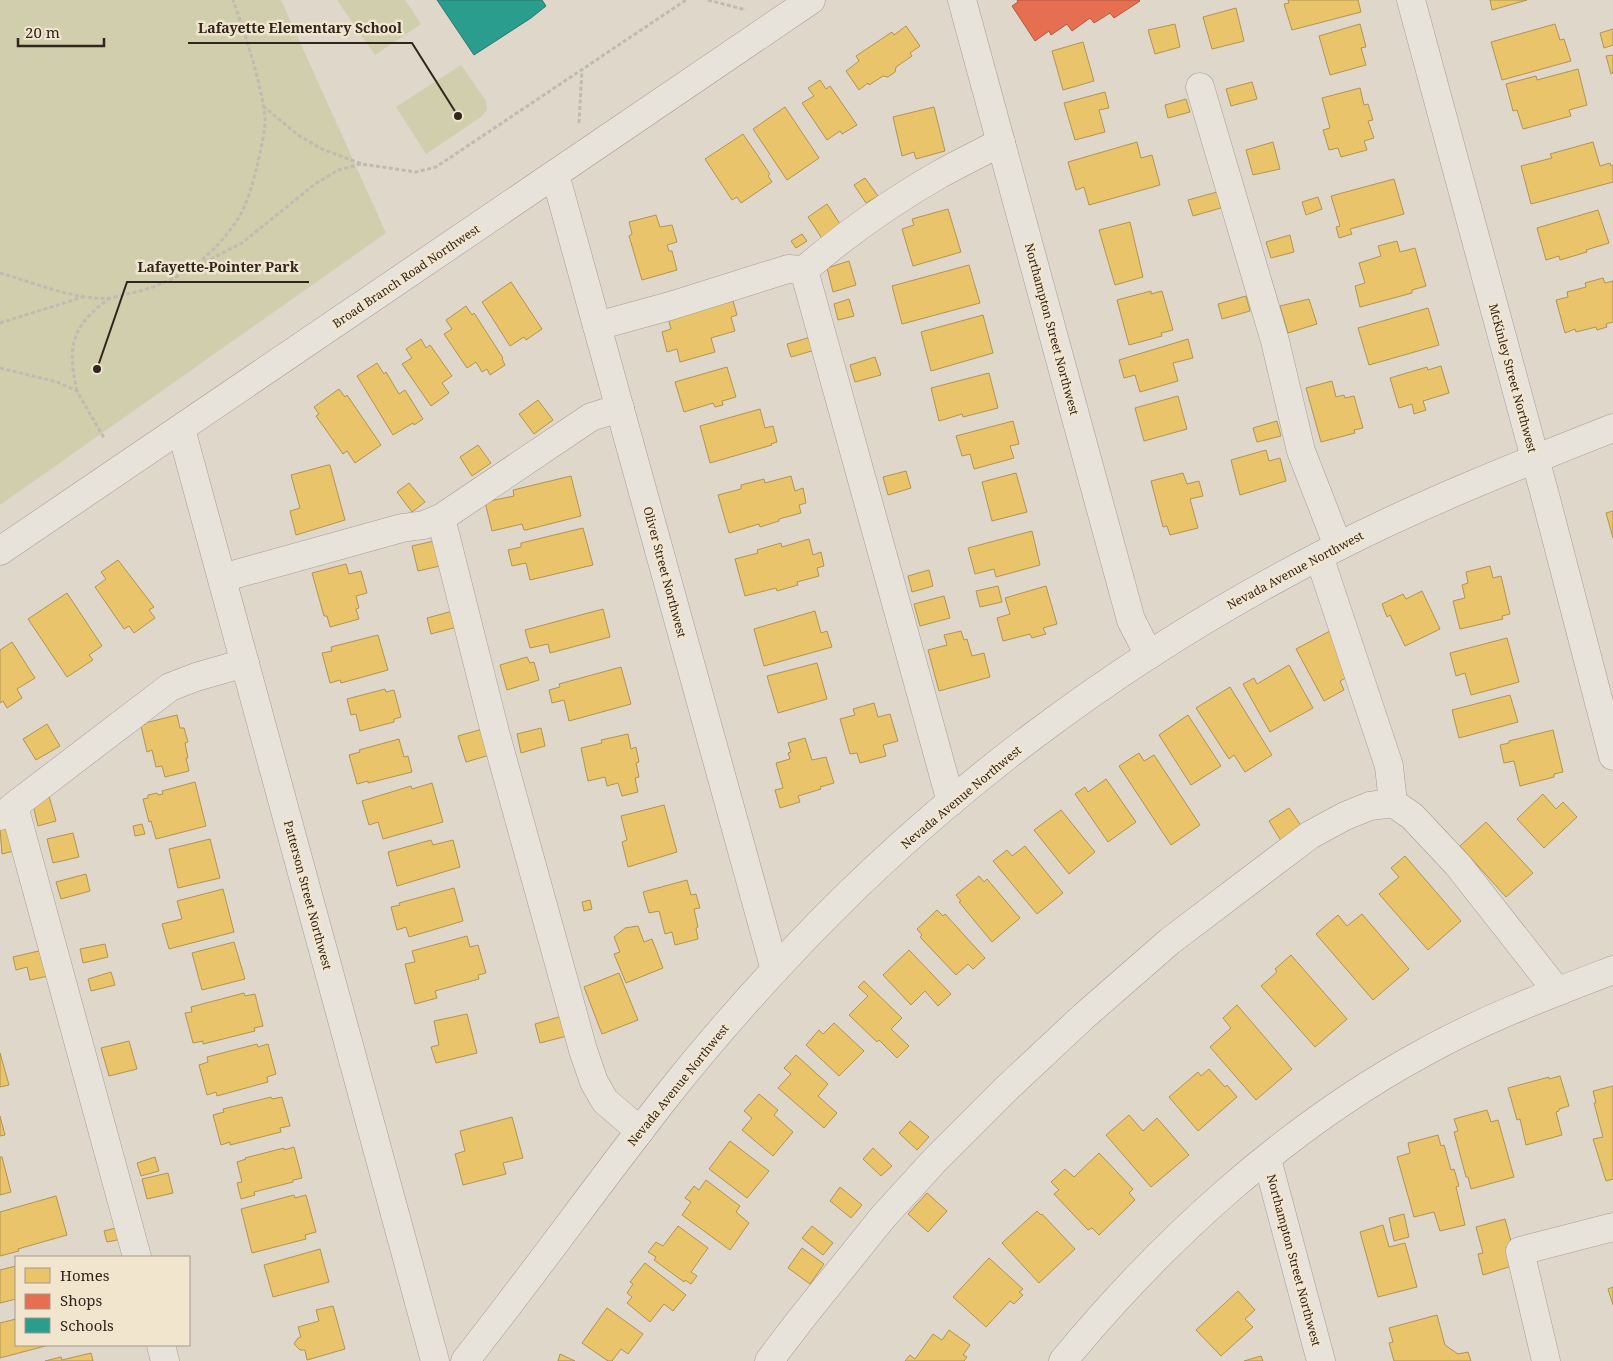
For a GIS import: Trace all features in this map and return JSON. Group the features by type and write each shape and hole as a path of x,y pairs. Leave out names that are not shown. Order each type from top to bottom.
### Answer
{"street":[{"name":"Broad Branch Road Northwest","path":"0,551 811,0"},
{"name":"Northampton Street Northwest","path":"962,0 1131,620 1149,655"},
{"name":"McKinley Street Northwest","path":"1411,0 1535,459 1607,710 1613,756"},
{"path":"1200,87 1275,341 1301,451 1389,766 1393,803"},
{"path":"597,326 670,306 788,269 804,270 837,242 887,207 940,174 1001,142"},
{"name":"Oliver Street Northwest","path":"555,174 775,970"},
{"path":"804,270 951,802"},
{"path":"222,578 402,528 424,525 441,518 591,416 620,408"},
{"name":"Nevada Avenue Northwest","path":"465,1361 523,1288 640,1131 698,1057 775,970 846,897 951,802 1038,732 1089,695 1224,609 1329,551 1446,495 1613,428"},
{"name":"Patterson Street Northwest","path":"181,429 435,1361"},
{"path":"441,518 495,732 586,1058 594,1082 605,1101 640,1131"},
{"path":"137,1256 7,811 170,687 196,676 245,663"},
{"path":"769,1361 883,1217 935,1160 1006,1088 1084,1016 1170,941 1310,834 1345,816 1370,806 1393,803 1412,816 1458,865 1557,991"},
{"path":"1063,1361 1107,1309 1155,1258 1225,1193 1346,1100 1421,1054 1501,1014 1613,970"},
{"name":"Northampton Street Northwest","path":"1266,1160 1321,1361"},
{"path":"1546,1361 1520,1251 1613,1227"},
{"path":"161,1346 165,1361"}],"path":[{"path":"196,266 237,221 252,183 260,155 265,119 248,45 234,0"},
{"path":"262,105 298,135 322,149 362,164 416,172 436,167 686,0"},
{"path":"708,0 753,11"},
{"path":"579,123 582,70"},
{"path":"0,273 83,297 110,298 157,287 242,243 314,184 338,170 362,164"},
{"path":"0,323 83,297"},
{"path":"104,438 76,391 72,369 72,346 80,326 96,308 110,298"},
{"path":"0,368 57,382 76,391"}],"shaded area":[{"path":"0,0 281,0 386,233 0,505"},
{"path":"337,0 405,0 421,24 375,55"},
{"path":"461,65 486,101 487,110 481,117 426,154 396,107"}],"building: Homes":[{"path":"1288,0 1358,0 1361,12 1292,30 1284,4 1289,3"},
{"path":"1490,0 1527,0 1492,10"},
{"path":"1236,8 1244,41 1212,49 1203,17"},
{"path":"1175,24 1180,47 1155,54 1148,30"},
{"path":"1360,24 1366,47 1361,48 1366,65 1330,75 1319,36"},
{"path":"1555,24 1560,40 1564,39 1571,61 1502,80 1491,42"},
{"path":"906,26 920,46 910,53 912,56 896,67 895,72 888,77 883,76 869,85 868,83 859,90 846,71 859,61 856,56 892,32 894,35"},
{"path":"1613,29 1613,45 1604,48 1600,33"},
{"path":"1083,42 1094,81 1063,90 1052,51"},
{"path":"1613,55 1613,73 1611,74 1606,56"},
{"path":"1578,69 1587,105 1569,110 1571,116 1523,129 1517,110 1513,111 1506,84 1536,76 1537,80"},
{"path":"820,80 826,89 830,86 857,125 842,134 840,131 827,140 802,103 814,96 808,88"},
{"path":"1252,82 1257,99 1231,106 1226,89"},
{"path":"1360,88 1364,105 1368,104 1373,120 1368,121 1374,138 1364,141 1367,150 1341,157 1338,148 1329,150 1323,130 1330,128 1322,98"},
{"path":"1105,92 1109,108 1099,110 1105,132 1075,140 1064,103"},
{"path":"1186,99 1190,112 1168,118 1165,105"},
{"path":"785,107 819,158 787,180 753,129"},
{"path":"934,107 945,151 916,159 914,152 902,156 893,117"},
{"path":"743,134 770,174 768,176 772,182 741,203 737,197 732,200 705,159"},
{"path":"1137,142 1141,158 1152,155 1160,185 1089,205 1084,187 1076,190 1068,162"},
{"path":"1273,142 1280,169 1253,175 1246,150"},
{"path":"1593,142 1600,166 1610,163 1611,166 1613,165 1613,182 1531,204 1521,166 1552,158 1550,154"},
{"path":"865,178 878,196 866,203 854,185"},
{"path":"1394,179 1404,214 1350,229 1352,234 1339,238 1336,227 1340,226 1331,196"},
{"path":"1217,192 1221,208 1193,216 1188,200"},
{"path":"1318,197 1322,209 1306,215 1302,202"},
{"path":"827,204 842,227 823,240 808,217"},
{"path":"948,209 961,252 913,266 902,229 914,225 912,219"},
{"path":"1598,210 1609,243 1560,260 1559,256 1546,260 1537,228"},
{"path":"656,215 660,227 672,225 677,242 667,245 669,251 672,251 677,270 642,280 629,236 632,234 629,222"},
{"path":"1130,222 1143,277 1115,285 1099,230"},
{"path":"802,234 807,241 796,248 791,241"},
{"path":"1290,235 1294,252 1271,258 1266,242"},
{"path":"1397,241 1400,252 1415,248 1426,286 1412,290 1412,293 1360,307 1355,286 1365,283 1359,263 1381,256 1378,246"},
{"path":"849,261 856,285 833,292 827,268"},
{"path":"969,265 980,303 902,324 892,286"},
{"path":"1603,278 1605,283 1613,281 1613,322 1606,324 1607,327 1597,330 1596,327 1576,332 1575,329 1565,333 1556,300 1568,297 1567,292 1586,287 1585,283"},
{"path":"511,282 542,329 526,340 524,337 510,346 482,302"},
{"path":"1151,291 1151,294 1162,291 1173,330 1161,333 1162,336 1129,345 1117,300"},
{"path":"1246,296 1250,311 1222,319 1218,304"},
{"path":"849,299 854,316 838,320 834,304"},
{"path":"1309,299 1317,324 1288,333 1280,306"},
{"path":"733,301 737,315 731,317 735,331 711,338 715,352 680,362 677,349 667,352 662,332 671,329 668,318"},
{"path":"466,306 472,315 474,313 503,358 505,365 490,375 487,369 482,372 476,362 467,368 444,334 452,329 446,320"},
{"path":"1428,308 1439,345 1369,365 1358,328"},
{"path":"983,315 993,353 931,371 921,332"},
{"path":"811,337 815,350 791,357 787,344"},
{"path":"421,339 426,348 430,345 452,376 442,383 449,393 431,406 402,364 412,358 406,349"},
{"path":"1188,339 1193,358 1173,363 1178,381 1140,392 1135,375 1124,378 1119,360"},
{"path":"875,357 881,375 855,382 850,365"},
{"path":"377,363 384,374 386,372 399,394 405,390 423,419 393,435 357,376"},
{"path":"1441,366 1449,393 1423,401 1426,410 1414,414 1412,404 1399,408 1390,378 1427,367 1428,370"},
{"path":"727,367 736,397 722,401 723,405 715,407 713,403 684,412 675,382"},
{"path":"989,373 998,408 963,417 962,414 939,421 931,388"},
{"path":"1332,381 1336,397 1344,395 1345,398 1354,396 1363,428 1354,430 1355,433 1321,442 1306,388"},
{"path":"339,389 345,397 347,395 381,445 355,463 347,451 343,454 316,416 319,414 314,407"},
{"path":"1178,396 1187,429 1144,441 1135,408"},
{"path":"538,400 553,420 534,434 519,414"},
{"path":"760,409 765,428 773,426 777,442 710,463 700,426"},
{"path":"1013,421 1019,444 1010,446 1014,458 974,469 970,454 962,456 956,436"},
{"path":"1277,421 1281,436 1257,442 1253,428"},
{"path":"478,445 491,463 472,476 460,457"},
{"path":"1266,450 1269,461 1280,458 1286,481 1240,495 1231,460"},
{"path":"330,465 345,520 296,535 290,511 300,508 291,475"},
{"path":"906,471 911,488 888,495 883,477"},
{"path":"1016,473 1027,512 992,521 982,482"},
{"path":"1183,473 1187,484 1199,481 1203,496 1190,499 1198,528 1170,535 1167,526 1163,527 1151,481"},
{"path":"571,476 581,516 526,530 524,530 522,524 492,531 485,502 514,496 513,490"},
{"path":"791,476 795,491 803,488 806,503 799,505 801,513 760,527 759,524 729,533 718,495 741,489 741,485 764,479 765,483"},
{"path":"409,483 425,502 412,512 397,492"},
{"path":"1613,511 1613,538 1606,513"},
{"path":"583,528 593,565 530,580 526,563 512,566 508,550 521,547 521,543"},
{"path":"1032,531 1040,565 996,577 994,569 975,574 968,548"},
{"path":"809,539 813,555 821,552 824,566 817,568 819,576 797,582 798,585 777,591 776,588 745,596 735,559 758,553 757,550 781,543 782,547"},
{"path":"438,540 444,565 418,571 412,546"},
{"path":"118,560 154,607 149,610 155,618 134,633 129,626 124,629 95,587 106,579 101,572"},
{"path":"346,564 349,574 361,571 367,593 356,596 359,608 356,609 359,619 330,627 327,616 324,616 312,573"},
{"path":"1490,566 1493,578 1501,576 1510,614 1502,616 1503,619 1460,629 1453,601 1465,598 1462,585 1468,583 1466,572"},
{"path":"929,570 933,586 912,592 908,576"},
{"path":"998,586 1002,602 980,607 976,591"},
{"path":"1046,586 1057,624 1043,628 1046,634 1032,638 1030,634 1003,641 997,618 1010,614 1005,598"},
{"path":"1422,591 1440,629 1405,646 1390,615 1387,617 1382,604 1403,594 1406,599"},
{"path":"67,593 102,646 89,655 93,660 67,677 28,619"},
{"path":"944,596 950,618 920,626 914,604"},
{"path":"603,609 610,637 550,653 548,644 530,648 525,630"},
{"path":"453,611 457,627 431,634 427,618"},
{"path":"815,611 821,633 827,631 832,647 764,666 754,629"},
{"path":"961,631 964,640 967,639 972,656 984,653 990,677 939,691 928,650 947,645 944,635"},
{"path":"1330,631 1353,674 1340,681 1344,690 1324,701 1296,649"},
{"path":"378,635 388,670 341,683 340,680 330,683 322,653 332,651 331,647"},
{"path":"1507,638 1519,682 1471,695 1465,673 1456,676 1450,653"},
{"path":"12,642 35,678 17,689 22,698 7,708 3,701 0,703 0,650"},
{"path":"527,657 530,663 534,662 539,680 507,690 500,665"},
{"path":"817,663 827,699 778,713 767,676"},
{"path":"1289,665 1313,708 1270,732 1243,684 1254,678 1257,684"},
{"path":"621,667 631,704 569,721 564,700 552,703 549,690 560,687 559,684"},
{"path":"1230,687 1272,755 1245,772 1234,755 1229,759 1196,708"},
{"path":"385,689 386,692 394,690 401,717 394,719 394,722 360,731 356,714 351,715 347,699"},
{"path":"1510,695 1518,722 1459,738 1452,710"},
{"path":"874,703 878,717 890,714 898,741 883,745 886,756 860,763 857,753 850,754 840,719 855,715 853,709"},
{"path":"177,715 180,728 184,728 188,742 185,743 189,771 165,777 162,766 156,767 152,750 147,752 141,726 145,723"},
{"path":"1188,715 1221,766 1191,785 1159,735"},
{"path":"47,724 60,746 36,760 23,739"},
{"path":"486,728 493,754 466,762 458,736"},
{"path":"541,728 545,746 521,753 517,734"},
{"path":"1553,730 1563,772 1554,774 1554,777 1520,786 1514,761 1504,763 1500,745"},
{"path":"628,734 631,749 636,747 639,762 636,763 639,777 635,778 638,792 622,796 618,783 607,786 605,777 588,781 581,748 602,743 601,740"},
{"path":"805,738 812,760 826,757 834,783 798,796 800,802 780,808 775,790 783,788 776,763 790,759 788,753 791,752 788,743"},
{"path":"399,739 404,757 408,756 412,772 357,784 349,755 360,752 359,750"},
{"path":"1139,753 1144,761 1154,755 1200,825 1171,845 1119,766"},
{"path":"1106,779 1136,822 1108,842 1075,794 1085,787 1088,792"},
{"path":"195,782 206,826 156,839 143,799 148,798 148,795 163,794 162,791"},
{"path":"432,783 443,822 383,839 378,822 369,825 362,801 411,786 412,789"},
{"path":"1543,794 1556,809 1563,802 1577,817 1544,848 1517,819"},
{"path":"49,796 56,821 38,826 32,801"},
{"path":"664,805 677,852 628,867 622,842 627,840 621,816"},
{"path":"1289,808 1304,830 1283,844 1269,821"},
{"path":"1061,810 1095,852 1069,874 1034,830"},
{"path":"1486,822 1533,873 1506,897 1460,846"},
{"path":"142,824 145,834 135,836 133,826"},
{"path":"12,826 18,850 2,854 0,829"},
{"path":"73,833 79,857 53,863 47,839"},
{"path":"210,839 220,878 178,888 169,849"},
{"path":"431,840 433,845 453,840 460,867 397,886 388,852"},
{"path":"1025,846 1063,893 1037,914 993,861 1007,850 1012,856"},
{"path":"1405,856 1461,921 1428,950 1379,894 1399,877 1391,868"},
{"path":"86,874 90,891 61,899 56,882"},
{"path":"979,876 984,882 987,879 1020,918 992,942 959,902 961,901 956,895"},
{"path":"687,880 691,895 696,894 700,908 694,909 698,927 696,928 698,939 675,945 672,932 665,934 659,911 649,913 643,892"},
{"path":"454,888 463,921 409,937 406,927 397,930 391,907 400,905 399,903"},
{"path":"223,889 234,932 169,949 162,924 182,919 177,901"},
{"path":"590,900 592,909 584,911 582,902"},
{"path":"937,910 943,916 945,914 985,958 973,969 968,964 956,975 920,937 922,935 917,929"},
{"path":"1362,914 1409,969 1373,1000 1316,934 1338,915 1347,926"},
{"path":"638,926 644,942 652,939 663,968 626,983 614,954 620,952 614,937 625,928"},
{"path":"467,936 470,947 478,945 486,973 478,975 479,979 435,991 437,998 415,1004 405,964 415,962 412,951"},
{"path":"234,942 245,979 202,990 192,953"},
{"path":"105,944 108,957 83,963 80,949"},
{"path":"47,949 53,975 30,980 27,967 16,970 13,957"},
{"path":"909,950 951,994 938,1006 925,991 911,1005 883,975"},
{"path":"1291,955 1347,1019 1315,1047 1261,986 1277,972 1275,969"},
{"path":"111,972 115,985 91,991 88,979"},
{"path":"619,973 638,1020 602,1034 584,987"},
{"path":"864,981 902,1018 891,1029 909,1046 897,1058 849,1015 868,996 858,987"},
{"path":"244,993 245,996 255,994 263,1026 254,1028 255,1031 203,1044 203,1041 193,1043 185,1013 192,1012 191,1007"},
{"path":"1237,1005 1292,1069 1256,1100 1210,1047 1231,1028 1223,1018"},
{"path":"467,1014 477,1053 436,1063 431,1047 439,1045 434,1021"},
{"path":"562,1016 567,1036 540,1043 535,1024"},
{"path":"834,1023 864,1051 839,1076 806,1045 819,1030 823,1034"},
{"path":"129,1041 137,1069 109,1076 101,1048"},
{"path":"257,1044 258,1047 268,1044 276,1074 267,1077 268,1082 217,1096 216,1092 207,1095 199,1065 208,1062 207,1057"},
{"path":"0,1053 9,1085 0,1087"},
{"path":"796,1055 828,1084 818,1096 837,1113 824,1128 778,1088 791,1074 784,1068"},
{"path":"1209,1069 1237,1097 1198,1131 1169,1097 1198,1072 1201,1076"},
{"path":"1560,1076 1569,1106 1556,1112 1562,1135 1526,1145 1520,1119 1517,1120 1508,1088"},
{"path":"1613,1086 1613,1179 1606,1181 1593,1139 1603,1137 1594,1103 1596,1103 1593,1091"},
{"path":"759,1094 778,1110 774,1115 793,1132 773,1156 742,1130 752,1118 744,1111"},
{"path":"271,1097 272,1099 282,1097 290,1126 280,1128 281,1132 230,1145 230,1142 221,1145 213,1115 224,1112 223,1109"},
{"path":"1487,1110 1491,1122 1498,1120 1514,1177 1471,1189 1454,1132 1458,1131 1454,1119"},
{"path":"1129,1115 1143,1131 1157,1118 1189,1155 1151,1187 1106,1135"},
{"path":"0,1116 5,1135 0,1136"},
{"path":"512,1117 523,1158 503,1163 506,1174 463,1185 455,1154 465,1151 460,1131"},
{"path":"910,1121 929,1137 917,1150 899,1133"},
{"path":"1438,1135 1441,1146 1444,1145 1451,1170 1454,1169 1459,1186 1456,1187 1465,1225 1440,1231 1434,1212 1414,1217 1397,1157 1410,1153 1408,1143"},
{"path":"730,1141 769,1171 747,1198 709,1169"},
{"path":"294,1147 302,1178 254,1192 255,1195 241,1199 237,1183 242,1182 237,1162 245,1158"},
{"path":"873,1148 892,1166 881,1176 863,1159"},
{"path":"1099,1153 1133,1189 1129,1193 1135,1200 1099,1235 1092,1228 1088,1230 1054,1194 1059,1190 1051,1182 1065,1169 1074,1177"},
{"path":"0,1157 2,1157 11,1192 0,1195"},
{"path":"155,1157 159,1171 141,1176 137,1163"},
{"path":"168,1173 173,1193 147,1199 142,1179"},
{"path":"706,1180 740,1206 736,1212 749,1223 730,1250 682,1215 691,1202 685,1198 694,1186 699,1190"},
{"path":"840,1187 862,1205 851,1218 830,1201"},
{"path":"927,1193 947,1211 928,1232 908,1214"},
{"path":"294,1195 295,1198 306,1195 316,1232 305,1235 306,1239 252,1253 241,1209"},
{"path":"56,1196 67,1235 0,1256 0,1212"},
{"path":"1037,1211 1075,1249 1039,1283 1002,1243"},
{"path":"1404,1214 1409,1237 1394,1241 1389,1218"},
{"path":"1505,1219 1512,1245 1506,1247 1512,1266 1483,1275 1478,1254 1483,1253 1476,1227"},
{"path":"1383,1225 1389,1247 1405,1243 1417,1287 1378,1297 1360,1232"},
{"path":"678,1226 708,1248 691,1272 697,1276 691,1284 685,1280 684,1282 654,1260 656,1257 648,1252 656,1242 663,1246"},
{"path":"812,1226 833,1243 823,1255 802,1238"},
{"path":"119,1227 122,1239 107,1242 104,1231"},
{"path":"802,1248 824,1264 810,1284 788,1268"},
{"path":"320,1249 329,1282 273,1297 264,1265"},
{"path":"989,1258 1023,1289 1019,1292 1023,1295 1014,1304 1010,1301 986,1327 953,1297"},
{"path":"645,1263 686,1295 673,1311 664,1304 650,1322 627,1303 632,1297 627,1293 633,1284 630,1282"},
{"path":"15,1266 15,1299 0,1303 0,1270"},
{"path":"1613,1287 1613,1305 1608,1289"},
{"path":"1238,1291 1255,1310 1245,1319 1253,1327 1221,1356 1196,1330"},
{"path":"333,1306 345,1349 307,1360 305,1350 300,1350 294,1344 301,1337 298,1327 319,1321 316,1310"},
{"path":"607,1308 643,1334 628,1354 621,1349 612,1361 608,1361 582,1343"},
{"path":"1437,1315 1445,1345 1458,1354 1468,1352 1471,1361 1394,1361 1389,1343 1393,1342 1389,1328"},
{"path":"15,1319 15,1346 45,1346 0,1358 0,1323"},
{"path":"949,1330 970,1345 963,1355 967,1357 964,1361 905,1361 910,1355 915,1359 933,1334 942,1340"},
{"path":"91,1353 93,1361 45,1361 61,1357 62,1360"},
{"path":"560,1354 575,1361 558,1361"},
{"path":"1261,1356 1263,1361 1244,1361"}],"building: Shops":[{"path":"1017,0 1140,1 1114,18 1110,13 1094,23 1090,18 1072,31 1067,24 1051,35 1049,31 1035,41 1012,6 1018,2"}],"building: Schools":[{"path":"437,0 542,0 546,6 474,55"}],"place":[{"name":"Lafayette Elementary School","path":"458,116"},
{"name":"Lafayette-Pointer Park","path":"97,369"}]}
